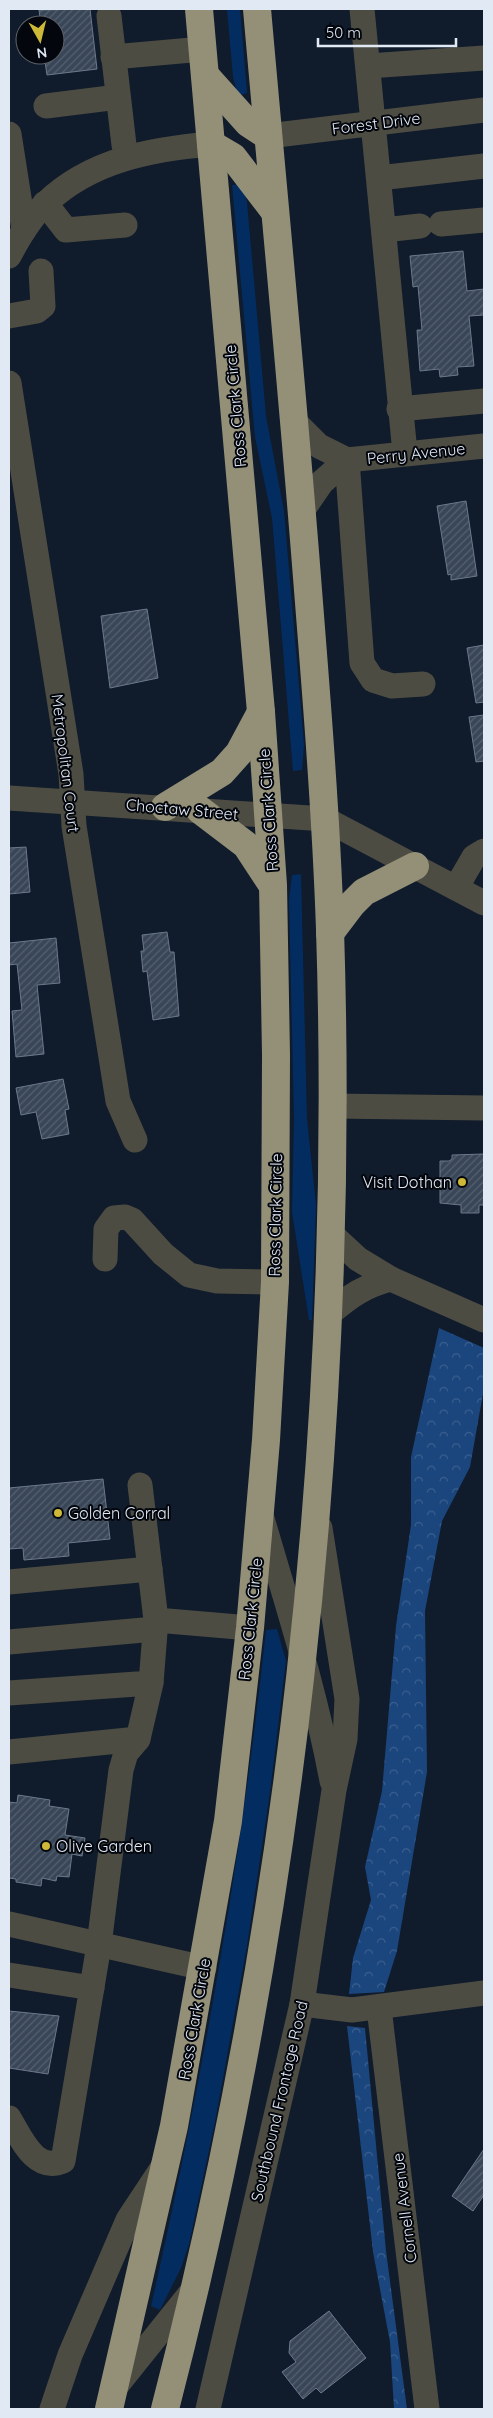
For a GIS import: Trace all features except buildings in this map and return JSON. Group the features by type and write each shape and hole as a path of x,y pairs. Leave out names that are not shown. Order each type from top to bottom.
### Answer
{"highway":[{"name":"Ross Clark Circle","path":"113,2397 167,2161 204,1968 228,1821 250,1628 260,1514 274,1282 276,1065 273,885 262,712 200,9"},
{"path":"165,2409 197,2285 230,2131 271,1902 303,1652 316,1507 329,1314 332,1106 330,933 325,819 302,510 257,9"},
{"path":"204,62 248,123 268,136"},
{"path":"212,144 233,157 275,213"},
{"path":"165,808 222,772 239,753 262,712"},
{"path":"200,810 246,845 273,885"},
{"path":"330,933 352,904 364,892 415,866"}],"street":[{"path":"362,9 384,230 399,409 405,453"},
{"path":"109,16 124,145 129,157"},
{"path":"113,57 204,62"},
{"path":"368,66 484,58"},
{"path":"46,106 118,97"},
{"name":"Forest Drive","path":"268,136 484,110"},
{"path":"9,134 24,230"},
{"path":"9,256 24,230 46,203 81,177 129,157 165,148 212,144"},
{"path":"379,178 484,166"},
{"path":"46,203 66,230 125,225"},
{"path":"384,230 484,220"},
{"path":"9,316 37,311 43,306 40,271"},
{"name":"Metropolitan Court","path":"9,383 69,764 74,826 118,1101 135,1140"},
{"path":"399,409 484,401"},
{"name":"Perry Avenue","path":"293,420 319,446 347,460 484,446"},
{"path":"347,460 362,663 373,680 392,686 422,684"},
{"name":"Perry Avenue","path":"302,510 322,482 347,460"},
{"name":"Choctaw Street","path":"9,798 72,800 325,819 484,903"},
{"path":"456,888 474,857 484,851"},
{"path":"332,1106 484,1108"},
{"path":"105,1259 108,1225 114,1218 125,1216 132,1220 163,1254 189,1275 217,1281 274,1282"},
{"path":"331,1234 358,1259 391,1278 484,1320"},
{"path":"329,1314 368,1285 391,1278"},
{"path":"9,2118 29,2150 42,2163 54,2165 63,2161 99,1945 121,1770 126,1753 138,1739 151,1683 156,1625 140,1485"},
{"name":"Southbound Frontage Road","path":"208,2409 302,2004 334,1790 345,1738 347,1699 316,1507"},
{"name":"Southbound Frontage Road","path":"260,1514 303,1652 321,1721 334,1790"},
{"path":"9,1582 150,1569"},
{"path":"9,1642 156,1625 250,1628"},
{"path":"9,1693 151,1683"},
{"path":"9,1752 138,1739"},
{"path":"9,1924 204,1968"},
{"path":"9,1975 92,1988"},
{"path":"302,2004 352,2010 484,1993"},
{"name":"Cornell Avenue","path":"379,2008 427,2409"},
{"path":"52,2409 70,2355 128,2220 167,2161"},
{"path":"97,2409 113,2397 197,2285"}],"shaded area":[{"path":"227,9 240,9 247,93 238,96 233,77"},
{"path":"242,184 247,202 266,416 284,511 304,745 302,770 293,771 272,518 255,437 232,185"},
{"path":"301,874 307,1119 316,1205 312,1320 309,1320 292,1212 294,1118 289,900 292,875"},
{"path":"277,1629 286,1661 270,1792 247,1946 215,2122 189,2244 181,2268 160,2310 151,2306 187,2138 219,1970 245,1800 266,1630"}],"green space":[{"path":"439,1328 484,1348 484,1388 470,1467 442,1521 425,1611 427,1772 397,1951 384,1992 349,1994 353,1958 371,1900 365,1867 382,1791 396,1626 411,1525 411,1457"},
{"path":"347,2026 365,2028 386,2251 407,2409 394,2409 390,2342 373,2252"}],"place":[{"name":"Visit Dothan","path":"462,1182"},
{"name":"Golden Corral","path":"58,1513"},
{"name":"Olive Garden","path":"46,1846"}]}
